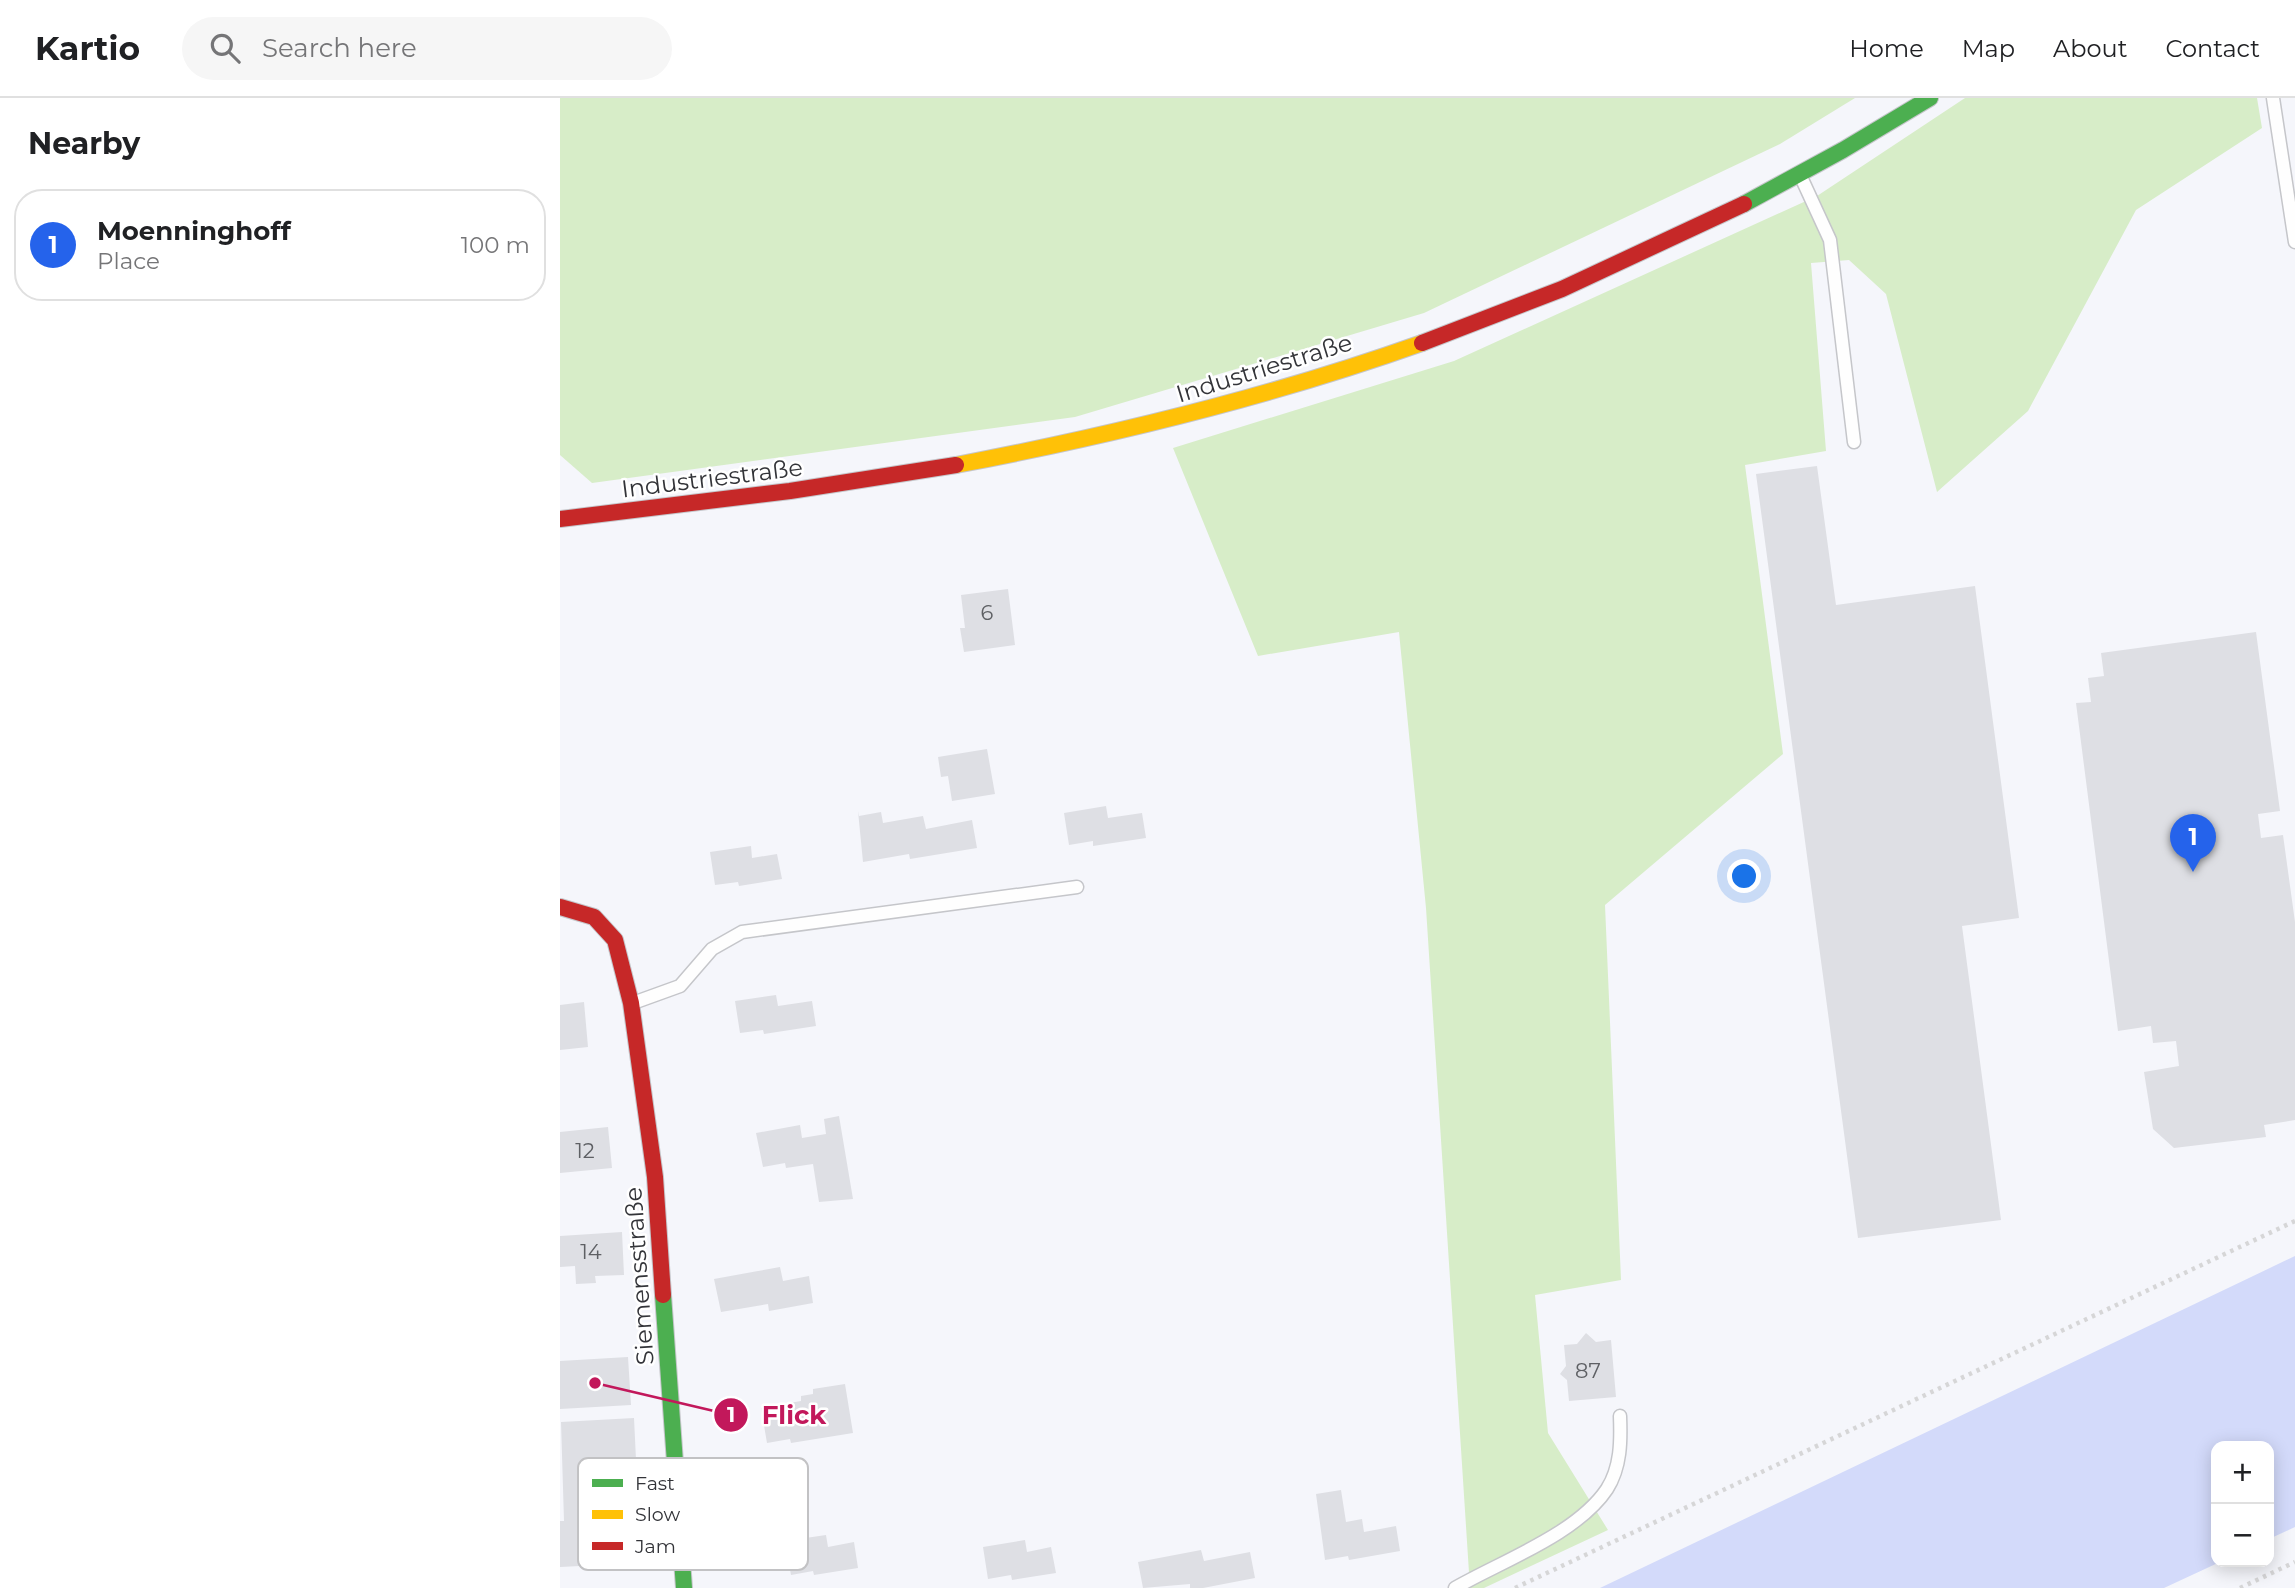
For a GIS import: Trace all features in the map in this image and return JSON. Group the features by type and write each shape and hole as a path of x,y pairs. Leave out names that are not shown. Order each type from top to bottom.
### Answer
{"street":[{"name":"Industriestraße","path":"560,519 770,495 936,469 1093,438 1251,398 1444,337 1685,231 1799,174 1930,98"},
{"name":"Siemensstraße","path":"560,907 594,917 615,940 631,1003 654,1177 675,1458"},
{"name":"Siemensstraße","path":"683,1570 684,1588"}],"lane":[{"path":"2273,98 2295,242"},
{"path":"1799,174 1830,240 1854,442"},
{"path":"631,1003 680,986 712,949 742,932 1077,887"},
{"path":"1455,1588 1577,1519 1608,1488 1621,1451 1620,1416"}],"path":[{"path":"1515,1588 2295,1221"},
{"path":"2240,1588 2295,1562"}],"green space":[{"path":"560,98 1855,98 1780,144 1424,313 1075,417 592,483 560,455"},
{"path":"1965,98 2257,98 2262,128 2136,210 2028,411 1937,492 1886,294 1849,260 1811,263 1826,451 1745,465 1783,754 1605,905 1621,1280 1535,1295 1548,1433 1608,1530 1484,1588 1470,1588 1426,908 1399,632 1258,656 1173,448 1454,361 1817,196"}],"water":[{"path":"2295,1256 2295,1527 2274,1537 2274,1441 2211,1441 2211,1566 2164,1588 1600,1588"}],"building":[{"path":"1817,466 1836,605 1975,586 2019,918 1962,926 2001,1220 1858,1238 1756,474"},
{"path":"1008,589 1015,645 964,652 960,628 965,628 961,595"},
{"path":"2256,632 2280,811 2258,814 2261,838 2283,835 2295,922 2295,1120 2264,1125 2266,1137 2174,1148 2153,1129 2144,1072 2179,1066 2176,1041 2153,1043 2151,1026 2118,1031 2076,703 2091,702 2088,678 2104,676 2101,653"},
{"path":"987,749 995,794 952,801 948,776 941,777 938,757"},
{"path":"1106,806 1108,818 1142,813 1146,838 1093,846 1093,841 1069,845 1064,813"},
{"path":"858,811 859,816 881,812 883,823 923,816 926,829 972,820 977,848 910,859 909,854 863,862"},
{"path":"751,846 752,858 777,854 782,879 739,886 738,882 715,885 710,852"},
{"path":"776,995 778,1006 812,1001 816,1026 764,1034 763,1030 740,1033 735,1001"},
{"path":"584,1002 588,1047 560,1050 560,1005"},
{"path":"839,1116 853,1199 819,1202 813,1164 786,1168 785,1163 763,1167 756,1133 800,1125 802,1138 826,1134 824,1119"},
{"path":"608,1127 612,1168 560,1173 560,1132"},
{"path":"622,1232 624,1275 595,1276 596,1283 576,1284 575,1266 560,1267 560,1236"},
{"path":"780,1267 783,1281 809,1276 813,1303 769,1311 768,1304 721,1312 714,1279"},
{"path":"1586,1333 1596,1342 1611,1340 1616,1397 1569,1401 1567,1380 1560,1374 1566,1366 1564,1345 1577,1344"},
{"path":"628,1357 631,1405 560,1409 560,1361"},
{"path":"845,1384 853,1433 791,1443 790,1439 767,1443 761,1408 801,1401 801,1396 813,1394 813,1389"},
{"path":"634,1418 636,1458 578,1458 578,1566 560,1567 560,1521 564,1521 561,1422"},
{"path":"1341,1490 1346,1522 1362,1519 1364,1532 1396,1526 1400,1551 1349,1560 1348,1556 1325,1560 1316,1494"},
{"path":"826,1535 828,1547 854,1542 858,1568 814,1575 813,1571 791,1575 790,1570 808,1570 808,1538"},
{"path":"1025,1540 1027,1552 1051,1547 1056,1573 1012,1580 1011,1575 988,1579 983,1547"},
{"path":"1201,1550 1204,1561 1250,1552 1255,1578 1203,1588 1190,1588 1190,1584 1143,1588 1138,1562"}],"traffic: fast":[{"path":"1744,204 1843,150 1930,98"},
{"path":"663,1295 675,1458"},
{"path":"683,1570 684,1588"}],"traffic: slow":[{"path":"956,465 1191,413 1307,381 1422,343"}],"traffic: jam":[{"path":"1422,343 1562,289 1744,204"},
{"path":"560,519 790,491 956,465"},
{"path":"560,907 594,917 615,940 631,1003 655,1177 663,1295"}],"place":[{"name":"Moenninghoff","path":"2193,872"},
{"name":"Flick","path":"595,1383"}]}
